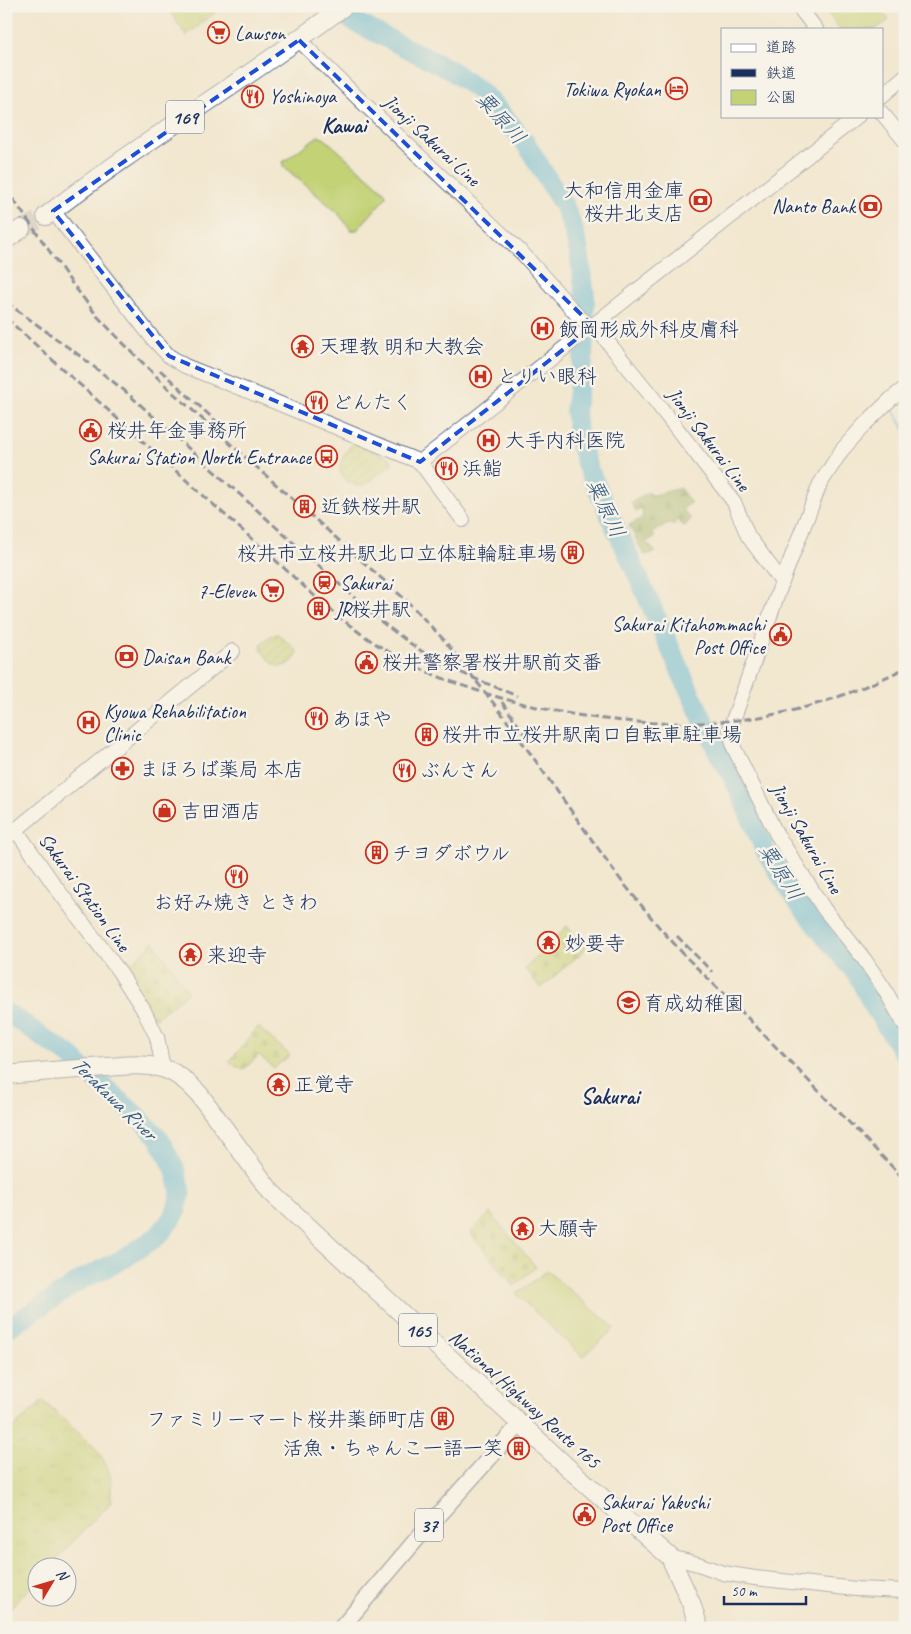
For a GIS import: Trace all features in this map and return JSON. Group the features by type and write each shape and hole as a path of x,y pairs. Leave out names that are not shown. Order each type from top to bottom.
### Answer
{"highway":[{"name":"169","path":"49,214 132,153 299,40 344,6"},
{"path":"6,240 21,230"},
{"name":"National Highway Route 165","path":"6,1075 143,1066 163,1068 178,1074 199,1094 271,1192 520,1424 670,1557 691,1603 699,1628"}],"main road":[{"path":"798,6 815,28"},
{"name":"Jionji Sakurai Line","path":"299,40 524,255 578,316 598,330 734,502 748,536 782,582 730,729 734,748 776,833 824,909 864,959 883,987 905,1025"},
{"path":"884,94 905,76"},
{"path":"884,115 905,141"},
{"path":"420,462 569,345 598,330 605,316 855,118"},
{"path":"49,214 169,356 186,366 420,462 463,520"},
{"path":"782,582 820,484 842,450 865,424 905,388"},
{"name":"Sakurai Station Line","path":"163,1068 158,1037 118,970 55,886 11,834 233,651"},
{"name":"37","path":"341,1628 416,1540 520,1424"},
{"path":"670,1557 692,1562 723,1574 856,1589 905,1591"}],"highlighted area":[{"path":"299,40 593,326 420,462 169,356 53,211"}],"green space":[{"path":"169,6 223,6 186,36 168,8"},
{"path":"822,6 877,6 889,20 877,28 839,28"},
{"path":"318,136 325,139 385,192 386,197 357,230 351,230 337,212 283,166 283,162"},
{"path":"353,442 391,459 392,464 364,485 349,482 344,478 340,468 343,457"},
{"path":"680,488 691,503 682,509 691,519 684,527 676,519 674,525 668,523 652,533 655,537 646,542 656,552 644,555 629,525 642,518 643,508 636,512 631,503 648,492 653,495"},
{"path":"278,634 297,651 294,660 285,666 273,664 261,649 262,643 266,639"},
{"path":"567,926 586,949 541,988 525,969"},
{"path":"154,942 188,992 155,1019 122,972"},
{"path":"258,1027 290,1055 274,1068 259,1055 243,1070 229,1062"},
{"path":"490,1213 536,1267 514,1286 470,1233"},
{"path":"547,1271 615,1328 583,1357 516,1294"},
{"path":"43,1401 96,1449 101,1456 110,1474 111,1502 60,1556 28,1556 28,1590 6,1613 6,1434"}],"waterway":[{"name":"粟原川","path":"330,6 353,21 452,71 481,92 527,145 565,208 573,228 579,252 585,295 583,361 575,409 579,440 587,466 689,690 719,754 733,778 766,852 795,898 857,974 873,1005 905,1055"},
{"path":"894,412 905,429"},
{"name":"Terakawa River","path":"6,1013 67,1054 159,1138 175,1169 181,1193 175,1214 159,1235 125,1258 81,1280 6,1329"}],"tunnel":[{"path":"21,229 46,216"}],"railway":[{"path":"6,189 71,282 98,317 122,342 171,391 407,601 444,640 502,714 620,879 659,927 688,959 905,1180"},
{"path":"6,302 125,391 379,620 439,662 517,696"},
{"path":"6,318 331,610 364,636 394,655 420,669 448,680 491,695 525,704 595,718 630,722 701,723 788,712 856,690 905,668"},
{"path":"160,370 230,434"},
{"path":"502,702 531,743"},
{"path":"677,936 712,972"}],"place":[{"name":"Lawson","path":"219,33"},
{"name":"Tokiwa Ryokan","path":"677,89"},
{"name":"Yoshinoya","path":"253,96"},
{"name":"大和信用金庫 桜井北支店","path":"700,201"},
{"name":"Nanto Bank","path":"871,206"},
{"name":"飯岡形成外科皮膚科","path":"543,329"},
{"name":"天理教 明和大教会","path":"303,346"},
{"name":"とりい眼科","path":"481,376"},
{"name":"どんたく","path":"316,402"},
{"name":"桜井年金事務所","path":"91,430"},
{"name":"大手内科医院","path":"489,440"},
{"name":"Sakurai Station North Entrance","path":"327,457"},
{"name":"浜鮨","path":"446,468"},
{"name":"近鉄桜井駅","path":"305,506"},
{"name":"桜井市立桜井駅北口立体駐輪駐車場","path":"573,553"},
{"name":"Sakurai","path":"324,583"},
{"name":"7-Eleven","path":"272,591"},
{"name":"JR桜井駅","path":"319,609"},
{"name":"Sakurai Kitahommachi Post Office","path":"781,635"},
{"name":"Daisan Bank","path":"126,657"},
{"name":"桜井警察署桜井駅前交番","path":"366,662"},
{"name":"あほや","path":"316,719"},
{"name":"Kyowa Rehabilitation Clinic","path":"88,723"},
{"name":"桜井市立桜井駅南口自転車駐車場","path":"426,734"},
{"name":"まほろば薬局 本店","path":"123,769"},
{"name":"ぶんさん","path":"404,770"},
{"name":"吉田酒店","path":"165,811"},
{"name":"チヨダボウル","path":"376,853"},
{"name":"お好み焼き ときわ","path":"236,876"},
{"name":"妙要寺","path":"549,943"},
{"name":"来迎寺","path":"191,955"},
{"name":"育成幼稚園","path":"628,1003"},
{"name":"正覚寺","path":"278,1084"},
{"name":"大願寺","path":"522,1228"},
{"name":"ファミリーマート桜井薬師町店","path":"443,1419"},
{"name":"活魚・ちゃんこ一語一笑","path":"519,1448"},
{"name":"Sakurai Yakushi Post Office","path":"585,1514"}],"district":[{"name":"Kawai","path":"344,125"},
{"name":"Sakurai","path":"610,1096"}]}
